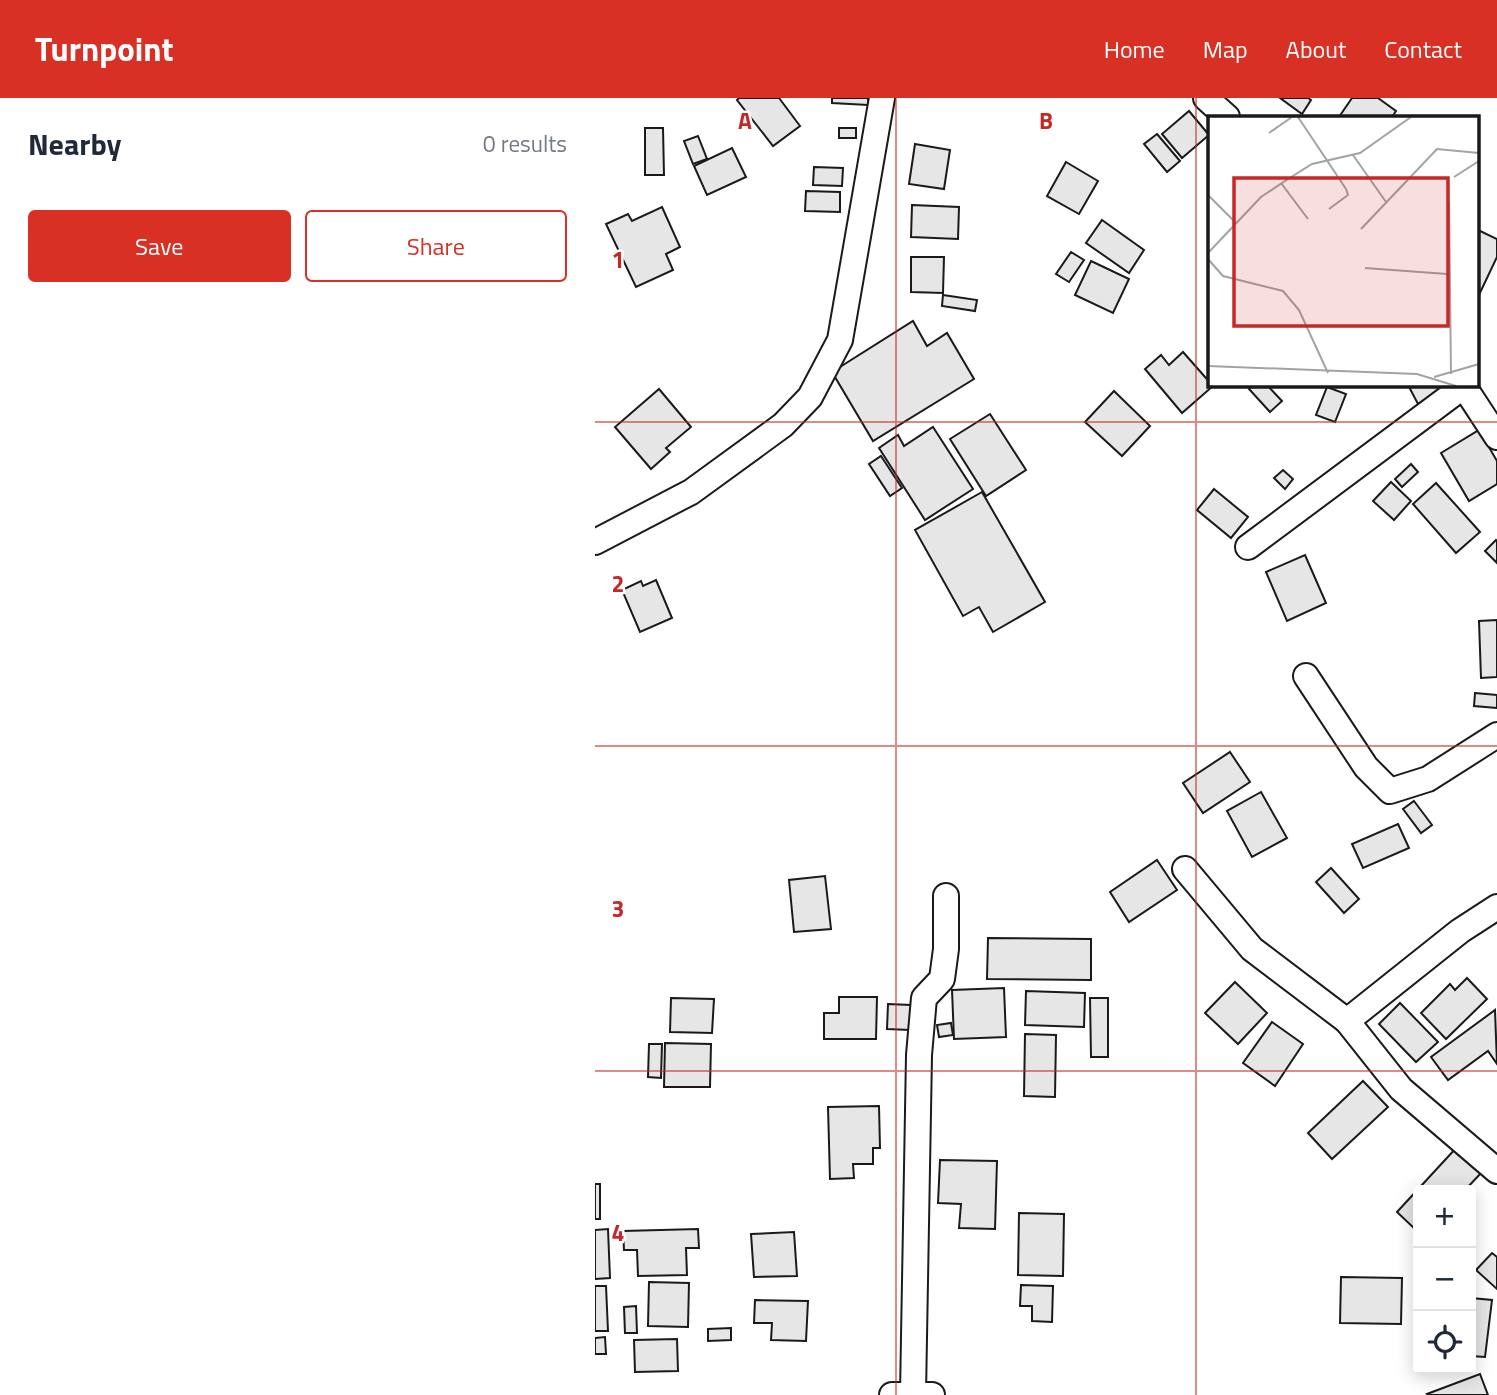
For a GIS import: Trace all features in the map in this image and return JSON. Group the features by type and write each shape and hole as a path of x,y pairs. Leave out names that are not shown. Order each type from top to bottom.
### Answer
{"street":[{"path":"595,542 691,492 783,425 810,397 840,340 882,98"},
{"path":"1248,547 1462,387"},
{"path":"1464,387 1497,437"},
{"path":"1306,676 1366,767 1390,791 1428,779 1497,735"},
{"path":"1185,869 1252,949 1347,1021 1401,1089 1497,1171"},
{"path":"913,1394 919,1055 924,998 942,978 946,949 946,896"},
{"path":"1347,1021 1460,931 1497,907"},
{"path":"892,1395 932,1395"}],"building":[{"path":"779,98 800,126 773,146 737,100"},
{"path":"832,98 868,98 868,105 832,103"},
{"path":"1280,98 1308,98 1311,100 1302,114"},
{"path":"1352,98 1378,98 1396,111 1393,116 1340,116"},
{"path":"1189,111 1208,136 1182,158 1162,134"},
{"path":"645,128 663,128 664,175 645,175"},
{"path":"839,128 856,128 856,138 839,138"},
{"path":"1157,134 1180,161 1167,172 1144,144"},
{"path":"698,136 707,159 693,164 684,141"},
{"path":"915,144 950,150 944,189 909,184"},
{"path":"732,148 746,177 707,195 694,166"},
{"path":"1066,162 1098,181 1079,214 1047,196"},
{"path":"814,167 843,168 842,186 813,185"},
{"path":"806,191 840,192 840,212 805,211"},
{"path":"912,205 959,207 958,239 911,237"},
{"path":"662,207 680,247 666,254 673,270 636,287 606,224 628,214 632,221"},
{"path":"1102,220 1144,250 1129,273 1086,243"},
{"path":"1479,230 1497,239 1497,257 1479,295"},
{"path":"1071,252 1084,260 1069,282 1056,274"},
{"path":"911,257 944,257 943,293 911,292"},
{"path":"1091,261 1129,279 1113,313 1075,295"},
{"path":"943,295 977,300 975,311 942,306"},
{"path":"913,321 927,346 947,333 974,379 873,441 832,372"},
{"path":"1183,352 1208,380 1208,387 1212,387 1182,413 1145,369 1161,355 1169,365"},
{"path":"1269,387 1282,401 1270,412 1249,389"},
{"path":"1327,387 1346,394 1335,422 1316,415"},
{"path":"1409,387 1442,387 1444,390 1418,404"},
{"path":"659,389 691,427 666,448 670,452 651,469 615,427"},
{"path":"1114,391 1150,426 1122,456 1085,422"},
{"path":"990,414 1026,470 986,496 950,439"},
{"path":"933,427 973,489 925,520 879,448 898,435 904,446"},
{"path":"1479,430 1497,461 1497,484 1469,501 1441,453"},
{"path":"881,456 902,488 890,496 869,464"},
{"path":"1411,464 1418,472 1402,487 1395,479"},
{"path":"1283,470 1293,479 1285,489 1274,478"},
{"path":"1391,482 1411,501 1394,520 1373,501"},
{"path":"1436,483 1480,532 1456,553 1413,504"},
{"path":"1214,489 1248,517 1231,538 1197,510"},
{"path":"982,492 1045,602 993,632 979,607 963,616 915,530"},
{"path":"1497,541 1497,563 1485,551"},
{"path":"1305,555 1326,603 1287,621 1266,572"},
{"path":"656,580 672,618 640,632 622,590 641,581 643,586"},
{"path":"1497,620 1497,677 1481,678 1479,621"},
{"path":"1475,693 1497,695 1497,708 1474,706"},
{"path":"1230,752 1250,782 1203,813 1183,783"},
{"path":"1261,792 1287,838 1252,857 1227,811"},
{"path":"1414,801 1432,825 1421,833 1403,809"},
{"path":"1398,824 1409,848 1363,868 1352,844"},
{"path":"1157,860 1177,890 1129,922 1110,892"},
{"path":"1331,868 1359,899 1344,913 1316,882"},
{"path":"825,876 831,929 794,932 789,880"},
{"path":"988,938 1091,939 1091,980 987,979"},
{"path":"1467,978 1487,999 1446,1039 1421,1013 1450,984 1455,990"},
{"path":"1235,982 1267,1013 1238,1044 1205,1013"},
{"path":"1004,988 1006,1037 954,1039 952,990"},
{"path":"1026,991 1085,993 1084,1027 1025,1025"},
{"path":"839,997 877,997 876,1039 824,1039 824,1013 839,1013"},
{"path":"671,998 714,999 712,1033 670,1032"},
{"path":"1090,998 1108,998 1108,1057 1091,1057"},
{"path":"1400,1003 1438,1042 1416,1062 1379,1024"},
{"path":"888,1004 911,1005 910,1030 887,1029"},
{"path":"1495,1010 1497,1064 1488,1051 1448,1080 1431,1057"},
{"path":"1272,1022 1303,1044 1275,1086 1243,1063"},
{"path":"951,1023 953,1035 939,1037 937,1025"},
{"path":"1025,1034 1056,1035 1055,1097 1024,1096"},
{"path":"665,1043 711,1044 710,1087 664,1087"},
{"path":"649,1044 662,1044 661,1078 648,1077"},
{"path":"1363,1081 1388,1107 1332,1159 1308,1133"},
{"path":"879,1106 880,1148 873,1148 873,1164 853,1164 854,1178 830,1179 828,1107"},
{"path":"1457,1147 1483,1171 1470,1185 1422,1185"},
{"path":"940,1160 997,1161 995,1229 959,1228 961,1204 938,1203"},
{"path":"595,1184 600,1184 600,1219 595,1219"},
{"path":"1413,1195 1413,1227 1397,1212"},
{"path":"1019,1213 1064,1214 1063,1276 1018,1275"},
{"path":"608,1229 610,1278 595,1279 595,1230"},
{"path":"698,1229 699,1248 686,1248 687,1275 638,1276 637,1250 624,1250 623,1231"},
{"path":"794,1232 797,1276 754,1277 751,1234"},
{"path":"1492,1253 1497,1257 1497,1289 1476,1270"},
{"path":"1341,1277 1402,1278 1401,1324 1340,1323"},
{"path":"649,1282 689,1283 688,1327 648,1326"},
{"path":"1021,1285 1053,1286 1052,1322 1032,1321 1032,1306 1020,1306"},
{"path":"595,1286 606,1286 608,1331 595,1331"},
{"path":"1476,1298 1492,1300 1485,1357 1476,1356"},
{"path":"755,1300 808,1301 806,1341 771,1340 772,1323 754,1323"},
{"path":"636,1306 637,1333 625,1333 624,1307"},
{"path":"731,1328 731,1340 708,1341 708,1329"},
{"path":"605,1337 606,1354 595,1354 595,1338"},
{"path":"677,1339 678,1371 635,1372 634,1340"},
{"path":"1480,1374 1488,1395 1427,1394"}]}
